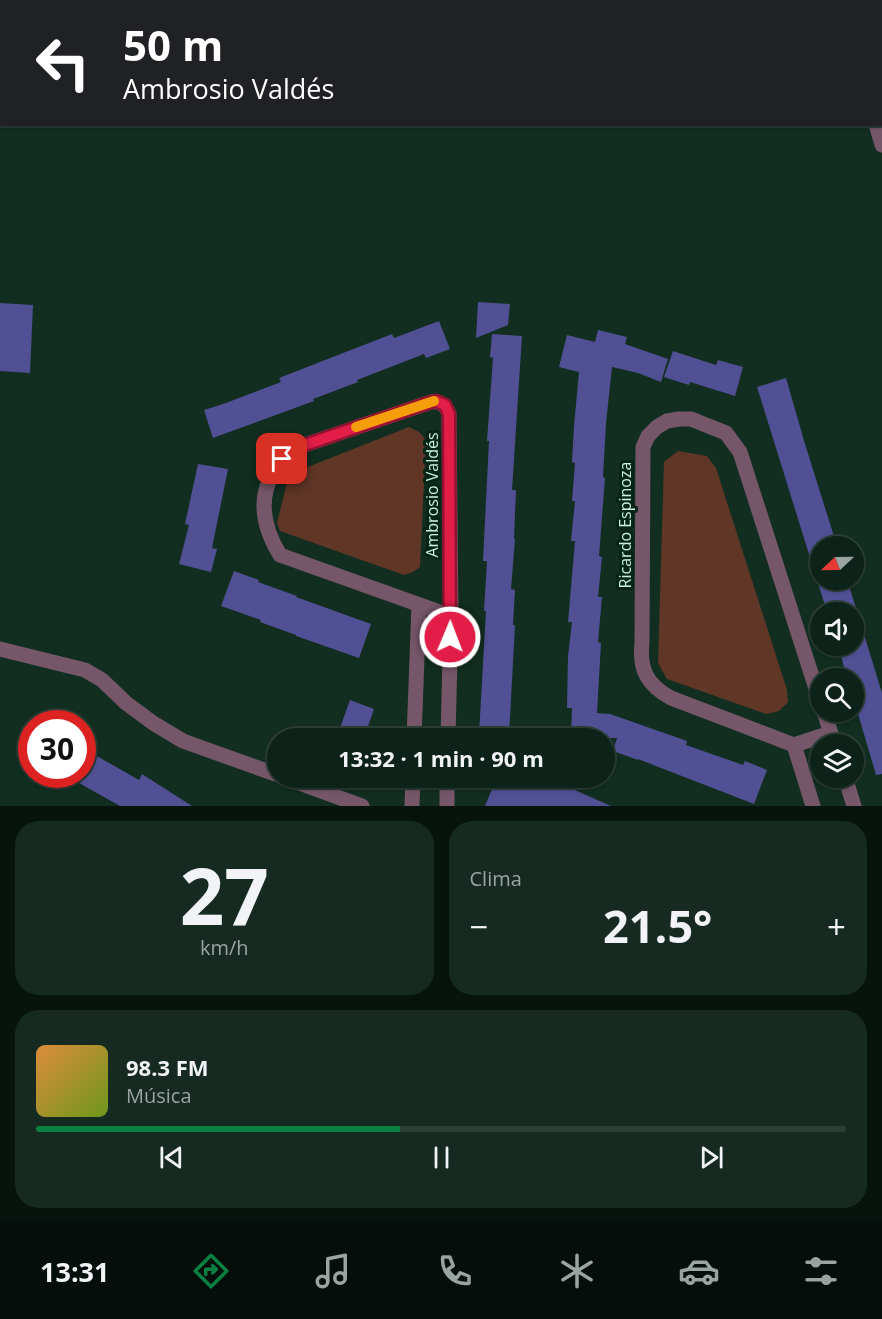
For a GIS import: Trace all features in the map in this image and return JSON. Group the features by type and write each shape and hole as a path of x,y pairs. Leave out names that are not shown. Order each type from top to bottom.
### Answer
{"street":[{"path":"877,126 882,145"},
{"name":"Ambrosio Valdés","path":"448,728 451,616 449,414 445,405 436,401 431,402 293,449 282,459 267,485 264,500 266,529 280,555 451,616"},
{"name":"Ricardo Espinoza","path":"794,746 670,698 660,693 646,676 641,654 643,447 648,436 657,427 679,418 691,419 726,433 740,452 810,669"},
{"path":"414,728 419,605"},
{"path":"0,649 85,670 102,680 126,703 153,723 183,741 267,771"},
{"path":"810,743 794,746 813,806"},
{"path":"313,788 362,806"},
{"path":"412,806 413,788"},
{"path":"447,788 447,806"},
{"path":"848,788 854,806"}],"shaded area":[{"path":"409,427 419,432 426,440 420,567 404,575 280,531 277,523 287,482 295,472"},
{"path":"678,451 707,456 716,468 787,690 788,702 779,711 766,714 667,679 658,663 664,462"}],"building":[{"path":"478,302 510,304 508,325 476,338"},
{"path":"0,303 33,305 30,373 0,371"},
{"path":"439,321 450,349 426,358 424,354 357,380 358,382 313,399 314,401 213,438 204,410 281,382 279,378 392,334 394,338"},
{"path":"598,330 627,337 625,344 668,359 661,382 638,373 612,367 606,423 603,477 605,478 599,556 602,557 598,597 602,597 598,642 601,643 597,713 610,714 687,741 686,745 743,765 745,761 767,770 754,804 615,752 617,738 615,738 615,728 571,728 572,708 567,708 568,656 572,622 568,622 575,541 571,541 575,501 572,501 575,463 572,462 579,372 559,367 567,335 595,342"},
{"path":"492,334 522,336 512,490 516,490 511,589 515,590 513,625 515,625 509,728 479,728 486,611 484,611 487,561 483,561 489,441 487,441 493,358 490,357"},
{"path":"673,351 716,365 718,360 743,367 735,396 690,382 689,385 664,377"},
{"path":"786,378 834,536 810,536 810,557 757,387"},
{"path":"198,464 228,469 212,548 217,549 211,572 179,564 189,525 185,524"},
{"path":"234,571 296,597 371,624 359,658 221,606"},
{"path":"820,590 850,590 854,602 824,602"},
{"path":"864,634 882,693 882,774 876,775 860,722 864,722 864,668 844,668 841,656 864,656"},
{"path":"350,700 374,709 367,728 340,728"},
{"path":"96,756 139,780 142,774 192,806 120,806 88,788 96,788"},
{"path":"492,788 570,788 611,806 485,806"}],"slow traffic":[{"path":"356,427 434,401"}],"route":[{"path":"282,459 293,449 431,402 441,402 445,405 449,414 450,637"}]}
